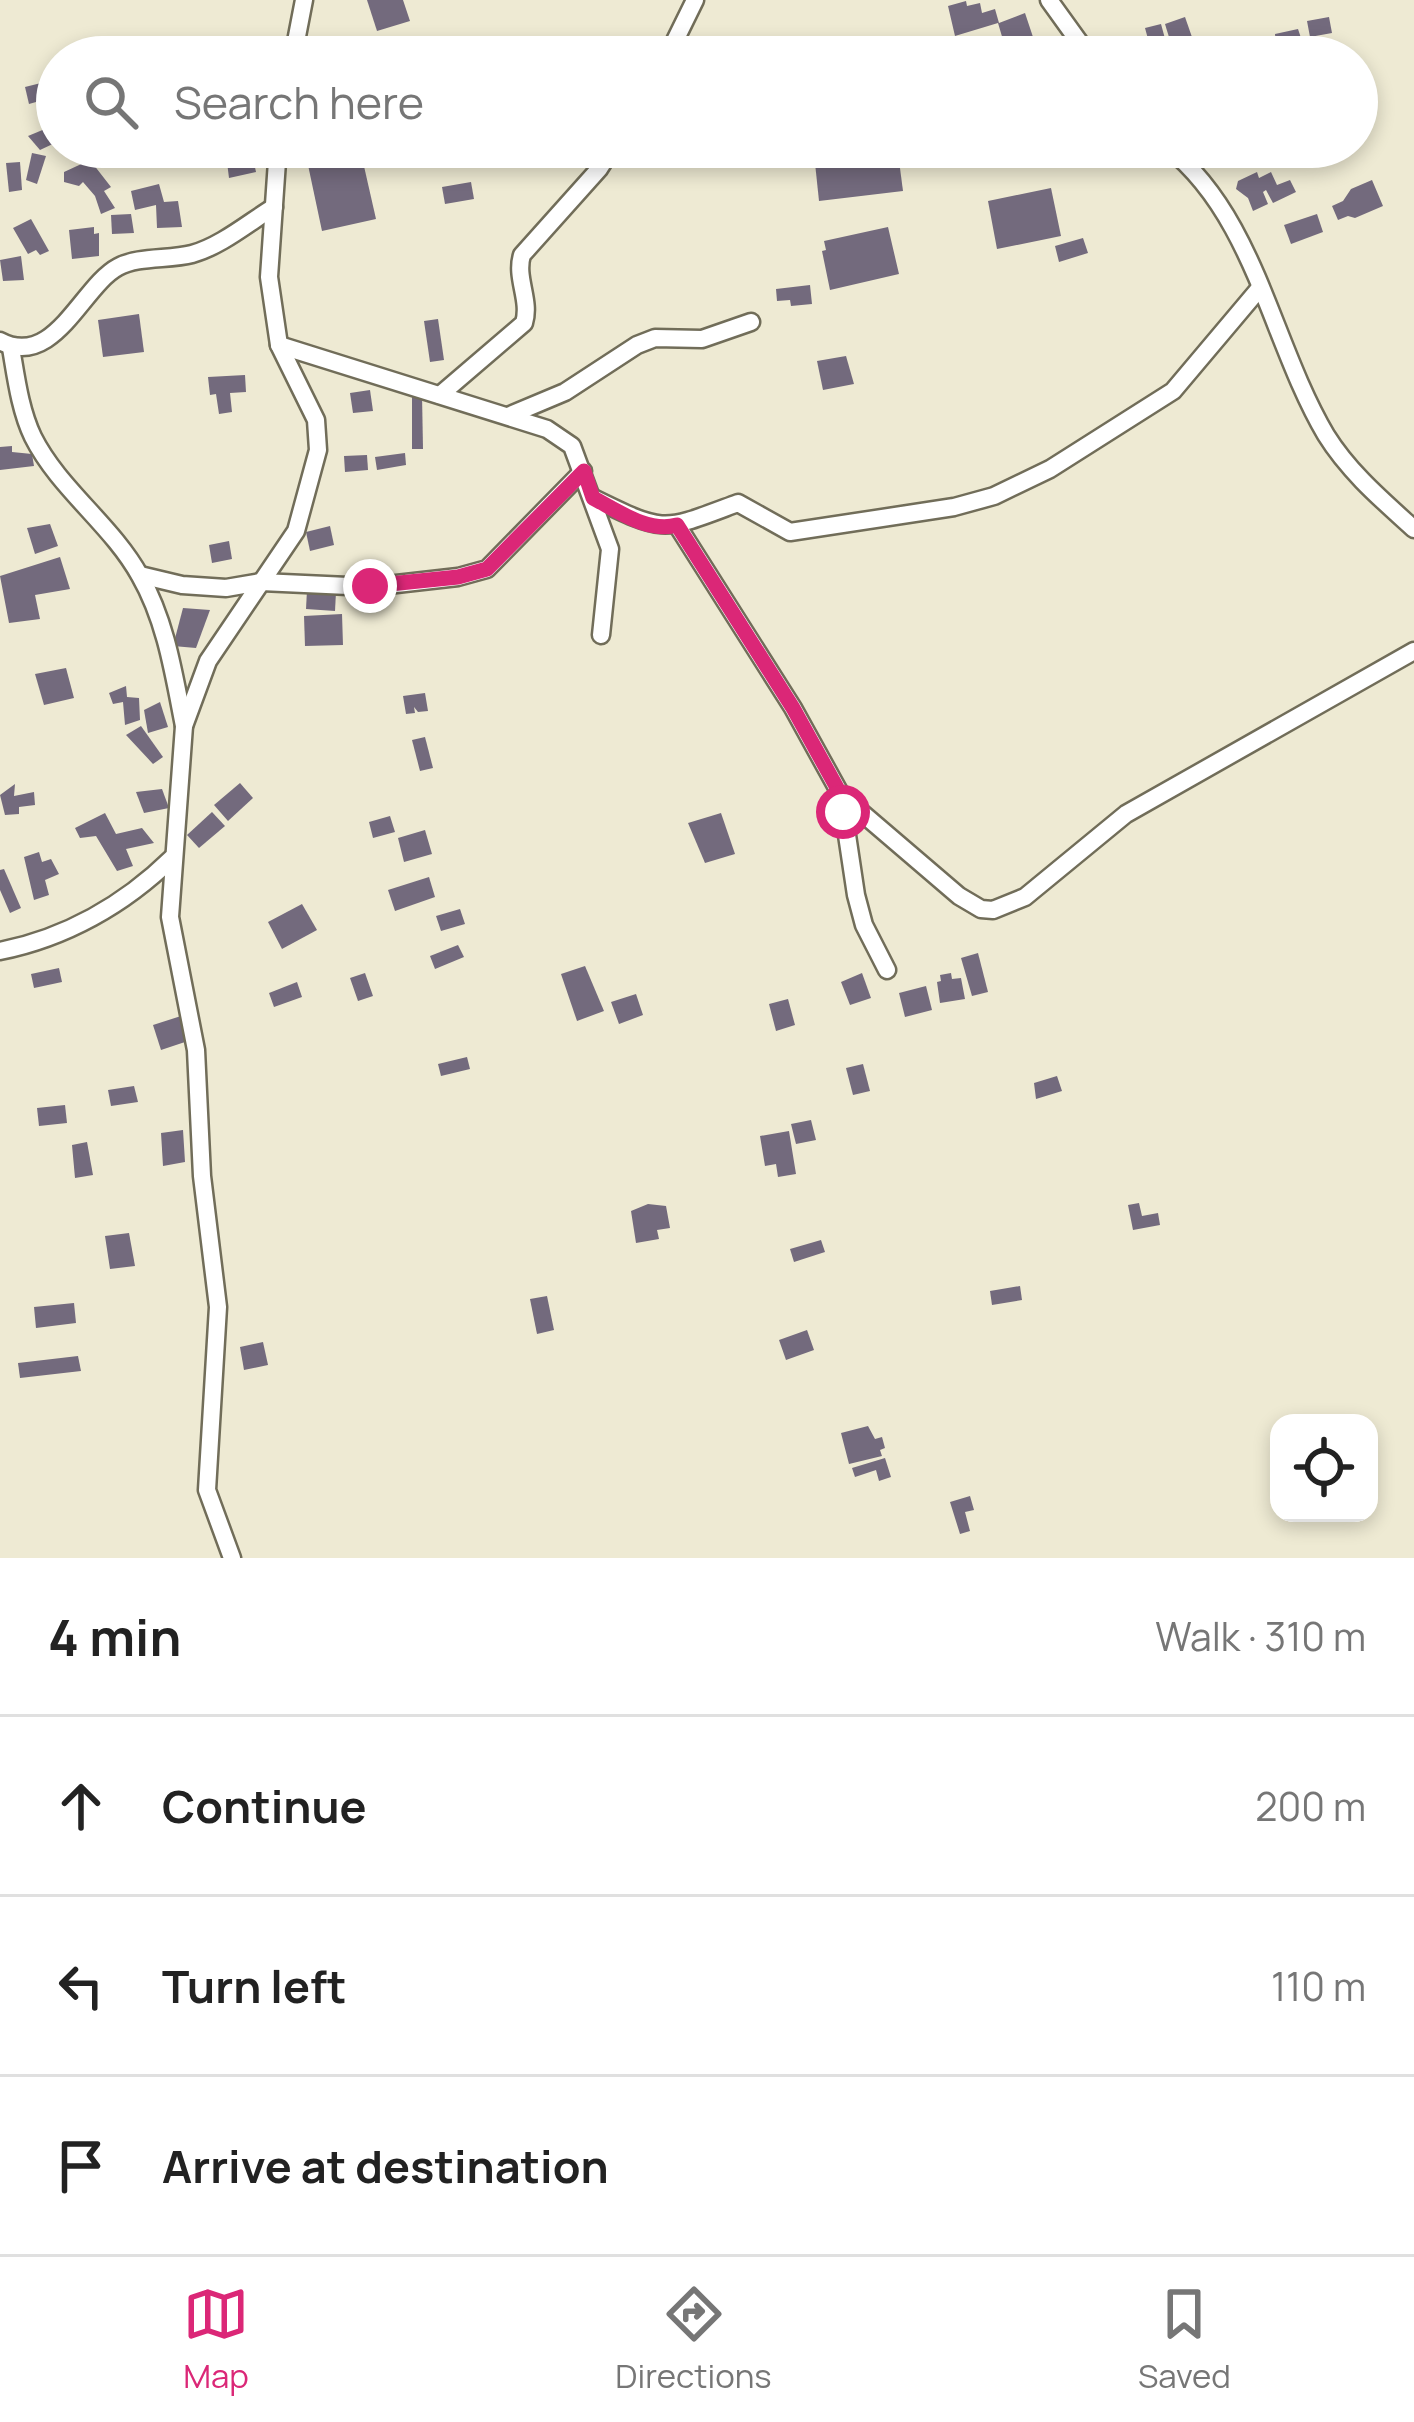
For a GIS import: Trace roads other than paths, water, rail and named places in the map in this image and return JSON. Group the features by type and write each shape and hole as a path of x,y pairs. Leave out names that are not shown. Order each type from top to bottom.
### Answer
{"street":[{"path":"297,36 304,0"},
{"path":"678,36 695,0"},
{"path":"1049,0 1075,36"},
{"path":"184,726 208,661 296,531 318,450 316,420 279,345 269,278 277,168"},
{"path":"440,395 524,323 528,310 518,268 522,255 600,168"},
{"path":"1193,168 1228,218 1326,434 1359,479 1414,529"},
{"path":"232,1558 207,1490 218,1307 202,1176 196,1050 170,917 184,726 167,643 140,575 34,438 6,345 38,344 120,265 194,254 274,207"},
{"path":"593,498 644,523 667,527 738,503 790,532 955,507 994,496 1050,469 1173,392 1259,289"},
{"path":"508,416 565,392 655,338 702,339 751,322"},
{"path":"279,345 547,429 572,446 610,549 601,635"},
{"path":"140,575 204,587 261,582 370,586 458,577 487,569 584,471"},
{"path":"677,525 793,708 841,795 856,895 864,925 886,970"},
{"path":"841,795 973,905 993,910 1006,907 1025,897 1126,814 1414,650"},
{"path":"0,951 44,942 139,891 172,858"}]}
